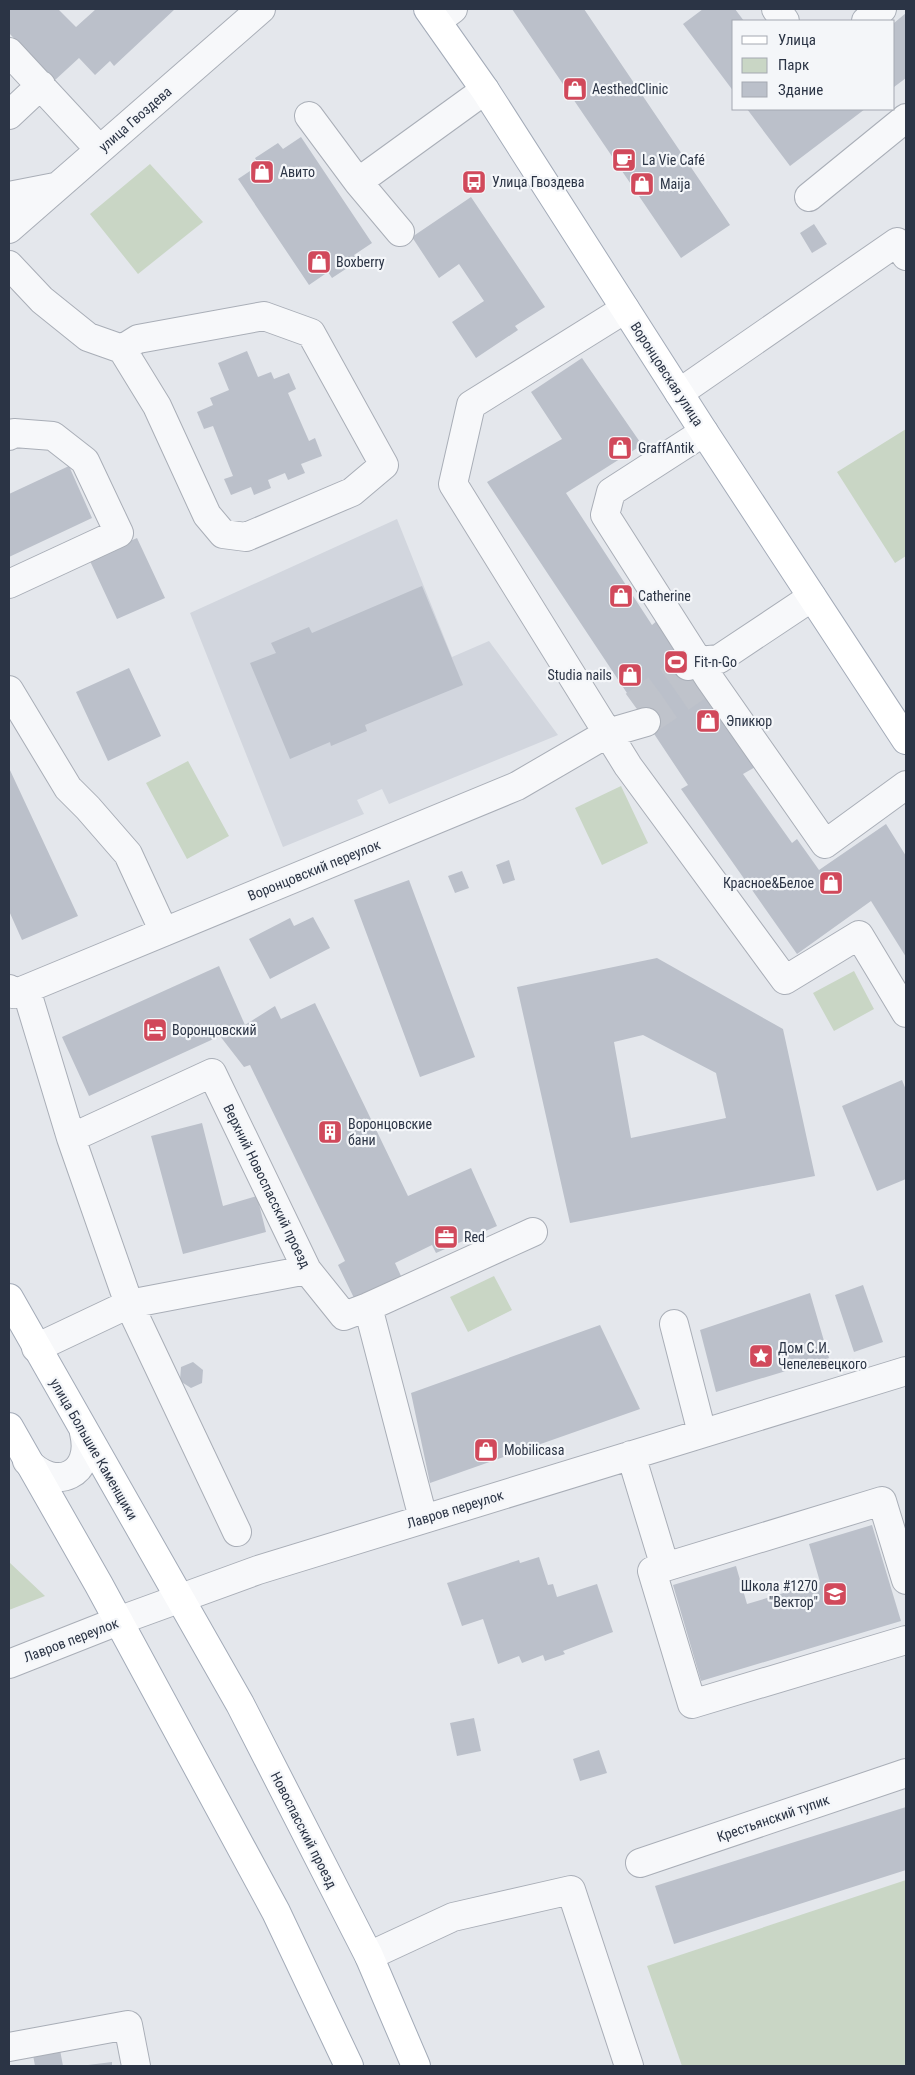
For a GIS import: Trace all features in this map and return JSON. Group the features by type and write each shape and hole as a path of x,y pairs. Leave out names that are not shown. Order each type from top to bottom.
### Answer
{"main road":[{"name":"Воронцовская улица","path":"439,13 485,90 704,432 906,740"},
{"name":"улица Большие Каменщики","path":"9,1298 159,1564 182,1599"},
{"path":"9,1427 20,1456 118,1621 276,1912 349,2066"},
{"name":"Новоспасский проезд","path":"182,1599 240,1704 369,1956 416,2066"}],"street":[{"name":"улица Гвоздева","path":"9,229 261,9"},
{"path":"776,9 784,20"},
{"path":"867,20 882,9"},
{"path":"9,52 99,149"},
{"path":"9,115 41,85"},
{"path":"358,182 485,90"},
{"path":"309,116 358,182 400,232"},
{"path":"810,197 906,118"},
{"path":"9,196 57,187"},
{"path":"679,392 897,242 906,256"},
{"path":"9,265 42,300 88,336 122,349 157,406 207,515 223,534 246,537 352,492 384,465 311,333 264,316 138,339 122,349"},
{"path":"625,309 471,405 453,484 628,766 785,980 859,935 906,1013"},
{"path":"704,432 610,492 605,515 703,670 825,844 906,785"},
{"path":"9,436 14,433 53,436 85,461 119,533 9,584"},
{"path":"703,670 812,597"},
{"path":"9,690 68,788 128,854 164,932"},
{"name":"Воронцовский переулок","path":"16,991 518,786 608,734 640,713"},
{"path":"16,991 71,1138 129,1304 237,1532"},
{"name":"Верхний Новоспасский проезд","path":"71,1138 212,1073 308,1270 344,1316 368,1308"},
{"path":"423,1518 368,1308 533,1232"},
{"path":"36,1348 129,1304 308,1270"},
{"path":"674,1324 702,1433"},
{"name":"Лавров переулок","path":"9,1664 118,1621 258,1570 906,1371"},
{"path":"20,1456 35,1470 46,1476 58,1478 70,1474 80,1467 86,1457 87,1445 84,1432"},
{"path":"631,1455 665,1567"},
{"path":"906,1580 882,1501 652,1571 692,1704 906,1640"},
{"name":"Крестьянский тупик","path":"640,1863 906,1772"},
{"path":"369,1956 453,1917 571,1890 629,2066"},
{"path":"9,2047 128,2025 136,2066"}],"shaded area":[{"path":"397,519 452,657 489,641 558,735 389,804 382,789 357,800 364,814 283,847 190,613"}],"green space":[{"path":"150,164 203,222 138,274 90,214"},
{"path":"906,429 906,556 895,563 837,472"},
{"path":"188,761 229,836 187,859 146,783"},
{"path":"621,786 648,843 602,865 575,808"},
{"path":"854,971 874,1009 834,1031 813,993"},
{"path":"494,1276 512,1310 468,1332 450,1297"},
{"path":"9,1562 45,1596 9,1610"},
{"path":"906,1880 906,2066 682,2066 647,1966"}],"building":[{"path":"9,9 58,9 76,27 96,9 175,9 114,66 110,61 95,75 79,58 54,81 9,33"},
{"path":"512,9 584,9 730,225 681,258"},
{"path":"703,9 735,9 743,20 732,20 732,89 683,24"},
{"path":"906,13 906,78 895,86 895,22"},
{"path":"748,110 864,110 790,166"},
{"path":"301,137 372,243 354,255 358,261 332,278 328,272 309,285 238,179 259,165 255,158 278,143 283,149"},
{"path":"471,197 545,307 515,326 518,330 476,358 452,322 484,301 459,264 439,278 412,237"},
{"path":"814,224 827,244 812,253 800,233"},
{"path":"247,351 258,377 271,372 274,379 289,373 296,389 288,393 309,441 315,438 322,456 301,464 305,473 288,480 285,473 268,480 271,488 254,495 251,487 231,495 224,479 233,476 213,426 204,429 197,412 213,405 210,398 229,390 218,363"},
{"path":"582,358 642,445 566,493 652,625 658,620 757,766 743,774 792,843 797,839 819,870 886,824 906,856 906,957 871,901 797,954 681,789 688,785 487,482 562,439 531,392"},
{"path":"69,466 92,518 9,557 9,494"},
{"path":"137,538 165,598 117,619 89,559"},
{"path":"422,586 463,685 365,725 367,731 331,746 330,742 290,759 250,663 276,653 271,643 309,627 312,633"},
{"path":"129,668 161,736 108,761 76,692"},
{"path":"9,768 78,916 22,940 9,911"},
{"path":"509,860 515,880 503,884 496,865"},
{"path":"462,871 469,888 455,893 448,876"},
{"path":"409,880 475,1057 420,1077 354,900"},
{"path":"313,917 330,948 270,979 249,939 290,918 294,926"},
{"path":"657,958 783,1029 815,1176 570,1223 517,987","holes":["643,1035 716,1073 726,1118 631,1138 614,1042"]},
{"name":"Воронцовские бани","path":"219,966 245,1025 275,1006 281,1019 315,1003 408,1196 471,1168 497,1226 436,1253 432,1245 395,1263 401,1276 354,1298 338,1265 345,1261 250,1065 244,1067 220,1036 89,1096 62,1037"},
{"path":"902,1080 906,1090 906,1179 877,1191 842,1106"},
{"path":"202,1123 223,1206 257,1196 266,1232 183,1254 151,1136"},
{"path":"863,1285 883,1342 854,1352 835,1295"},
{"path":"810,1293 829,1358 716,1392 700,1330"},
{"path":"600,1325 640,1409 430,1483 411,1393"},
{"path":"193,1362 203,1370 202,1383 191,1388 180,1381 181,1367"},
{"name":"Школа #1270 \"Вектор\"","path":"872,1525 901,1621 701,1681 673,1585 736,1566 747,1604 820,1582 809,1544"},
{"path":"539,1557 548,1585 553,1584 557,1597 597,1584 613,1632 563,1651 565,1654 545,1661 543,1655 522,1663 519,1656 498,1664 483,1619 462,1626 447,1583 519,1560 520,1563"},
{"path":"474,1718 481,1751 457,1756 450,1723"},
{"path":"599,1750 607,1773 580,1781 573,1759"},
{"path":"906,1807 906,1870 674,1944 655,1886"},
{"path":"60,2050 63,2066 35,2066 33,2055"},
{"path":"112,2062 112,2066 88,2066 88,2065"}],"tunnel":[{"path":"634,705 688,666"},
{"path":"646,722 700,685"}],"place":[{"name":"AesthedClinic","path":"575,89"},
{"name":"La Vie Café","path":"624,160"},
{"name":"Авито","path":"262,172"},
{"name":"Улица Гвоздева","path":"474,182"},
{"name":"Maija","path":"642,184"},
{"name":"Boxberry","path":"319,262"},
{"name":"GraffAntik","path":"620,448"},
{"name":"Catherine","path":"621,596"},
{"name":"Fit-n-Go","path":"676,662"},
{"name":"Studia nails","path":"630,675"},
{"name":"Эпикюр","path":"708,721"},
{"name":"Красное&Белое","path":"831,883"},
{"name":"Воронцовский","path":"155,1030"},
{"name":"Воронцовские бани","path":"330,1132"},
{"name":"Red","path":"446,1237"},
{"name":"Дом С.И. Чепелевецкого","path":"761,1356"},
{"name":"Mobilicasa","path":"486,1450"},
{"name":"Школа #1270 \"Вектор\"","path":"835,1594"}]}
